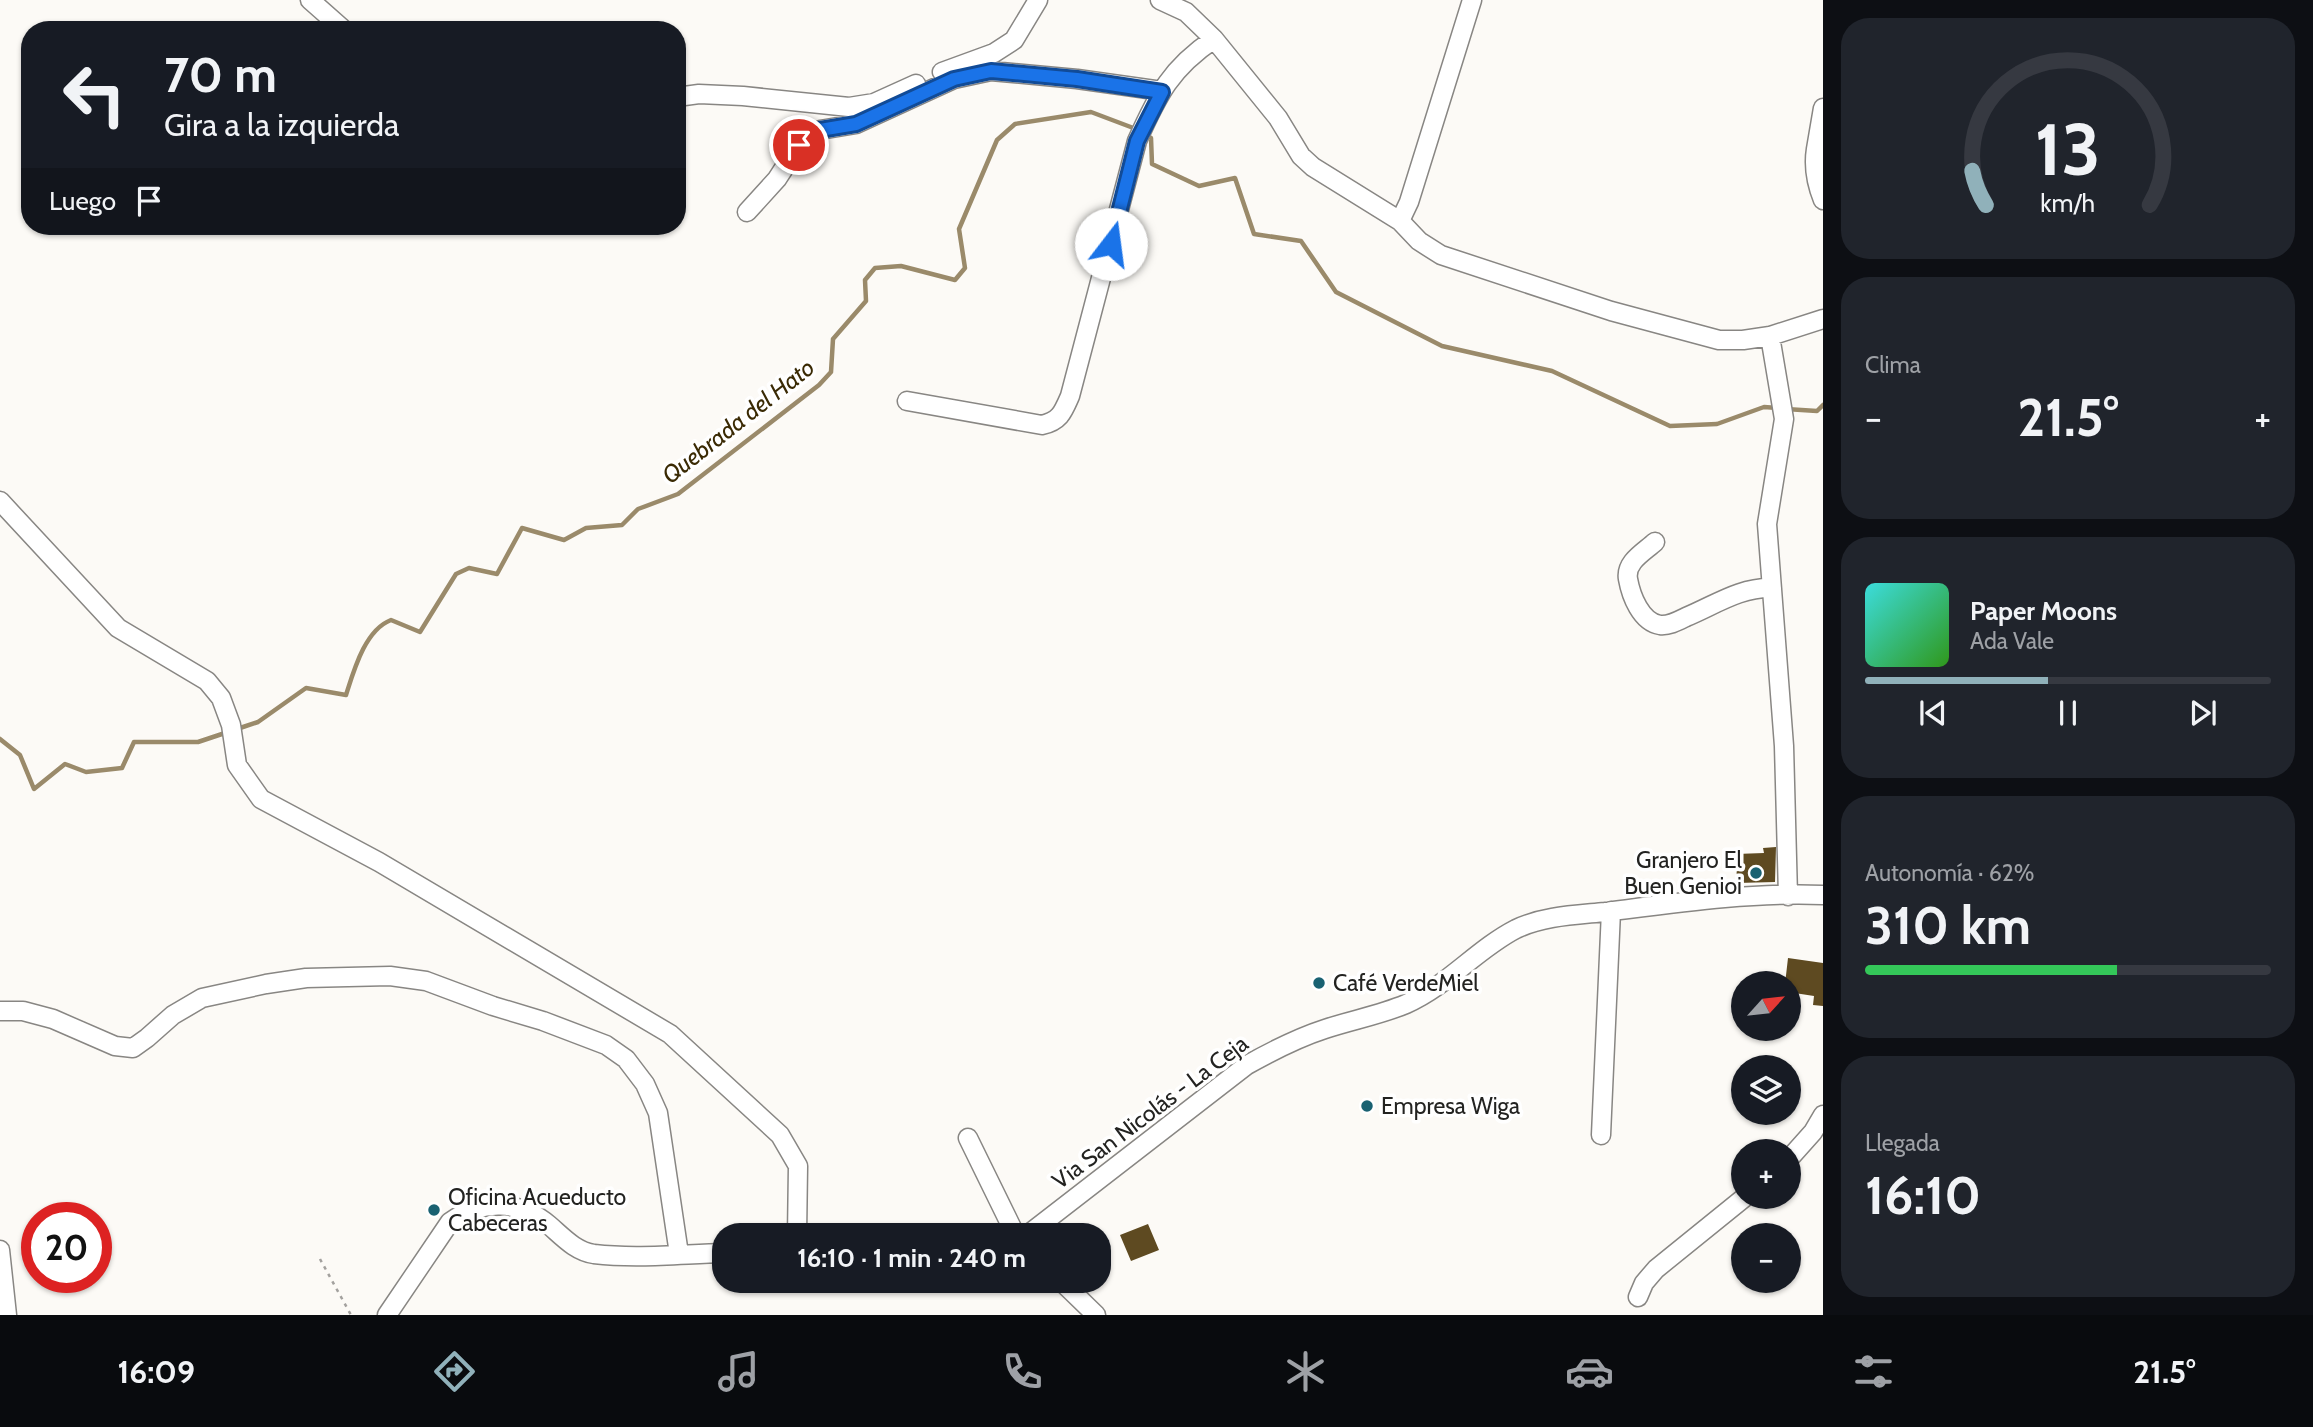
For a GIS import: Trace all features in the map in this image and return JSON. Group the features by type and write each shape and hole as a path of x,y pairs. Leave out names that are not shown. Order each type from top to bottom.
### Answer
{"street":[{"path":"686,96 743,96 849,107 874,103 1005,47 1018,35 1038,0"},
{"path":"1160,0 1186,12 1214,39 1278,118 1301,156 1313,167 1399,221 1419,241 1441,255 1611,310 1719,340 1743,341 1770,336 1823,319"},
{"path":"1399,221 1409,202 1472,0"},
{"path":"319,3 336,21"},
{"path":"907,401 1042,425 1058,420 1069,396 1137,141 1162,92 1184,61 1214,39"},
{"path":"747,212 777,179 799,145 820,130 856,124 954,79 991,71 1077,79 1162,92"},
{"path":"1823,108 1819,148 1814,165 1817,186 1823,200"},
{"path":"1770,336 1784,419 1767,524 1784,746 1788,896"},
{"path":"0,501 118,628 207,681 221,698 232,729 237,765 261,799 379,862 670,1034 780,1135 798,1166 797,1223"},
{"path":"1656,542 1630,564 1627,572 1632,594 1643,616 1652,622 1669,624 1732,595 1757,588 1772,588"},
{"name":"Via San Nicolás - La Ceja","path":"1043,1223 1247,1065 1284,1045 1324,1029 1408,1003 1524,926 1555,918 1732,898 1823,895"},
{"path":"1601,1135 1611,911"},
{"path":"0,1011 23,1011 53,1019 115,1046 132,1048 173,1015 202,998 306,978 390,976 426,981 543,1021 606,1045 626,1059 645,1084 658,1113 680,1254"},
{"path":"1801,1148 1818,1133 1823,1115"},
{"path":"968,1138 1010,1223"},
{"path":"387,1315 450,1222 463,1213 491,1204 525,1210 546,1223 578,1250 593,1254 712,1253"},
{"path":"1638,1297 1644,1283 1656,1269 1731,1208"},
{"path":"0,1250 7,1315"},
{"path":"1073,1293 1096,1315"}],"path":[{"path":"320,1259 351,1315"}],"building":[{"name":"Granjero El Buen Genioi","path":"1776,847 1775,882 1737,883 1736,854 1764,853 1763,848"},
{"path":"1788,958 1823,963 1823,1006 1813,1005 1814,996 1801,994 1801,971 1786,971"},
{"path":"1148,1224 1159,1250 1131,1261 1120,1235"}],"waterway":[{"name":"Quebrada del Hato","path":"237,729 258,722 306,688 346,695 362,652 374,632 391,620 420,632 456,574 469,568 497,574 522,528 564,540 586,528 622,525 638,509 678,494 819,385 831,372 833,339 866,301 865,280 875,268 901,266 955,280 965,268 959,229 997,140 1015,124 1091,112 1136,129"},
{"name":"Quebrada del Hato","path":"1144,134 1151,138 1152,164 1199,186 1235,178 1254,234 1301,241 1336,292 1442,346 1552,371 1670,426 1717,424 1764,407 1778,408"},
{"name":"Quebrada del Hato","path":"1786,409 1817,411 1823,405"},
{"name":"Quebrada del Hato","path":"0,739 20,755 34,789 65,764 86,772 122,768 134,742 198,742 228,732"}],"place":[{"name":"Granjero El Buen Genioi","path":"1756,873"},
{"name":"Café VerdeMiel","path":"1319,983"},
{"name":"Empresa Wiga","path":"1367,1106"},
{"name":"Oficina Acueducto Cabeceras","path":"434,1210"}],"route":[{"path":"799,145 820,130 856,124 954,79 991,71 1119,84 1162,92 1137,141 1111,244"}]}
